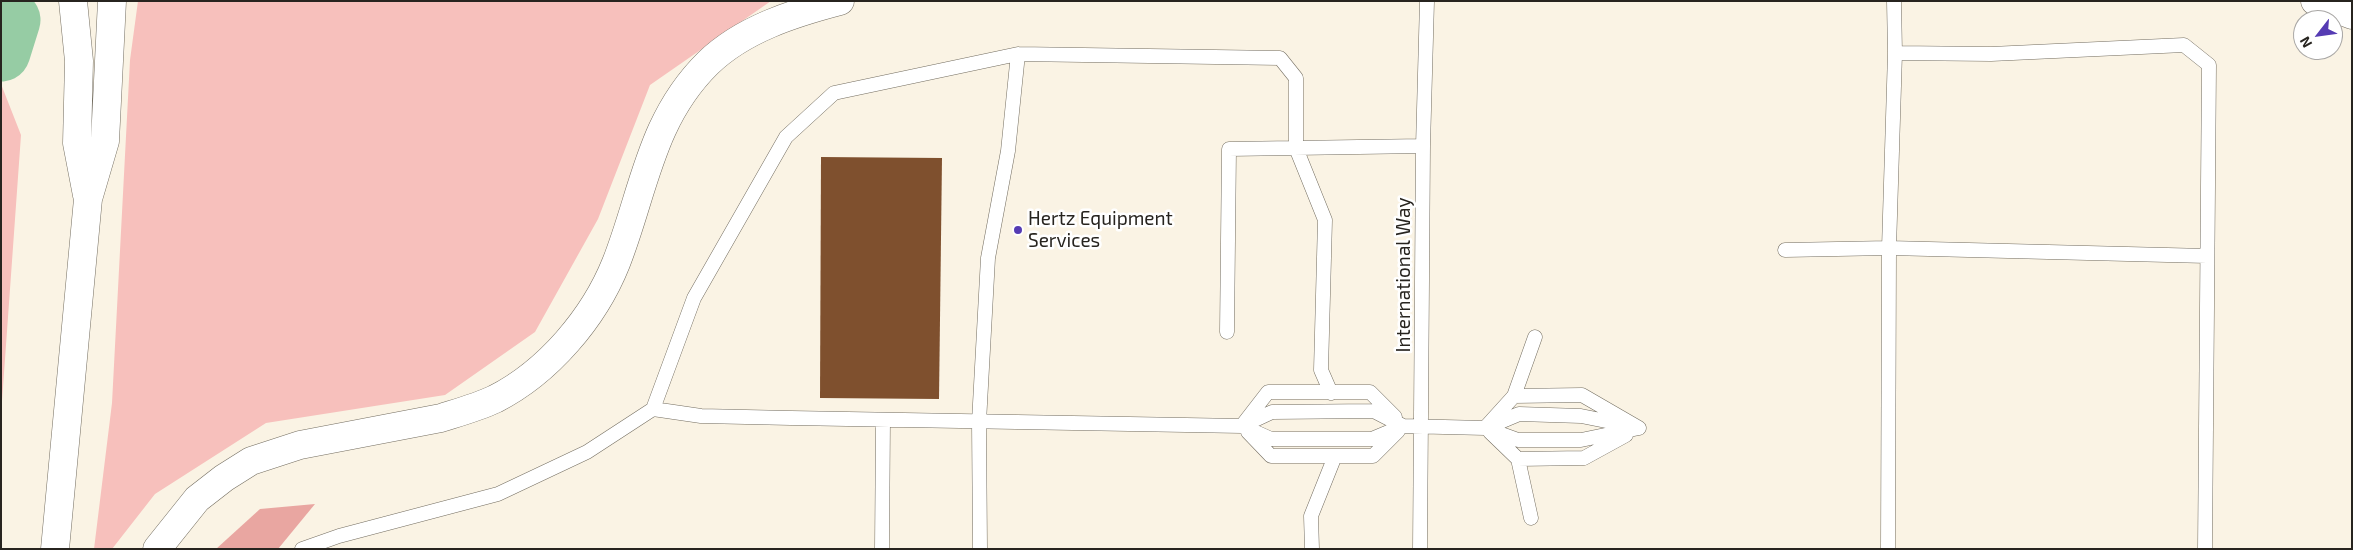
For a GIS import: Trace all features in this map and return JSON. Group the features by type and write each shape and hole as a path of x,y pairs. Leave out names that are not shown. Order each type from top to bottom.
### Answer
{"highway":[{"path":"73,1 78,61 77,143 88,199"},
{"path":"55,549 88,199 105,141 112,1"},
{"path":"158,549 197,499 224,478 251,461 283,448 459,412 496,398 528,376 570,338 602,293 616,262 657,138 664,122 687,86 710,62 742,39 782,20 840,1"},
{"path":"2315,1 2352,15"}],"lane":[{"name":"International Way","path":"1420,549 1423,146 1427,1"},
{"path":"1888,549 1889,248 1895,53 1894,1"},
{"path":"1895,53 1991,54 2184,46 2209,65 2205,549"},
{"path":"980,549 979,422 988,258 1008,151 1018,54"},
{"path":"302,549 340,536 498,494 587,452 653,409 694,298 786,137 834,92 1018,54 1280,58 1296,78 1296,148 1325,220 1321,370 1331,393"},
{"path":"1227,332 1229,149 1423,146"},
{"path":"1785,250 1889,248 2207,256"},
{"path":"1486,428 1514,396 1535,337"},
{"path":"1242,426 1268,392 1370,392 1403,426"},
{"path":"1514,396 1582,395 1638,428"},
{"path":"653,409 701,416 1242,426 1271,439 1372,439 1403,426 1421,426 1486,428 1518,440 1582,440 1638,428"},
{"path":"1242,426 1272,412 1374,411 1403,426"},
{"path":"1486,428 1520,414 1581,416 1638,428"},
{"path":"882,549 883,420"},
{"path":"1242,426 1271,456 1373,456 1403,426"},
{"path":"1486,428 1518,459 1531,518"},
{"path":"1518,459 1584,458 1638,428"},
{"path":"1312,549 1311,516 1336,456"}],"shaded area":[{"path":"138,1 771,1 650,85 598,219 535,332 445,395 266,423 155,494 112,549 94,549 112,403 130,60"},
{"path":"1,84 21,135 1,415"},
{"path":"315,504 278,549 216,549 260,509"}],"building":[{"path":"821,157 942,158 939,399 820,398"}],"waterway":[{"path":"1,52 11,20"}],"place":[{"name":"Hertz Equipment Services","path":"1018,230"}]}
